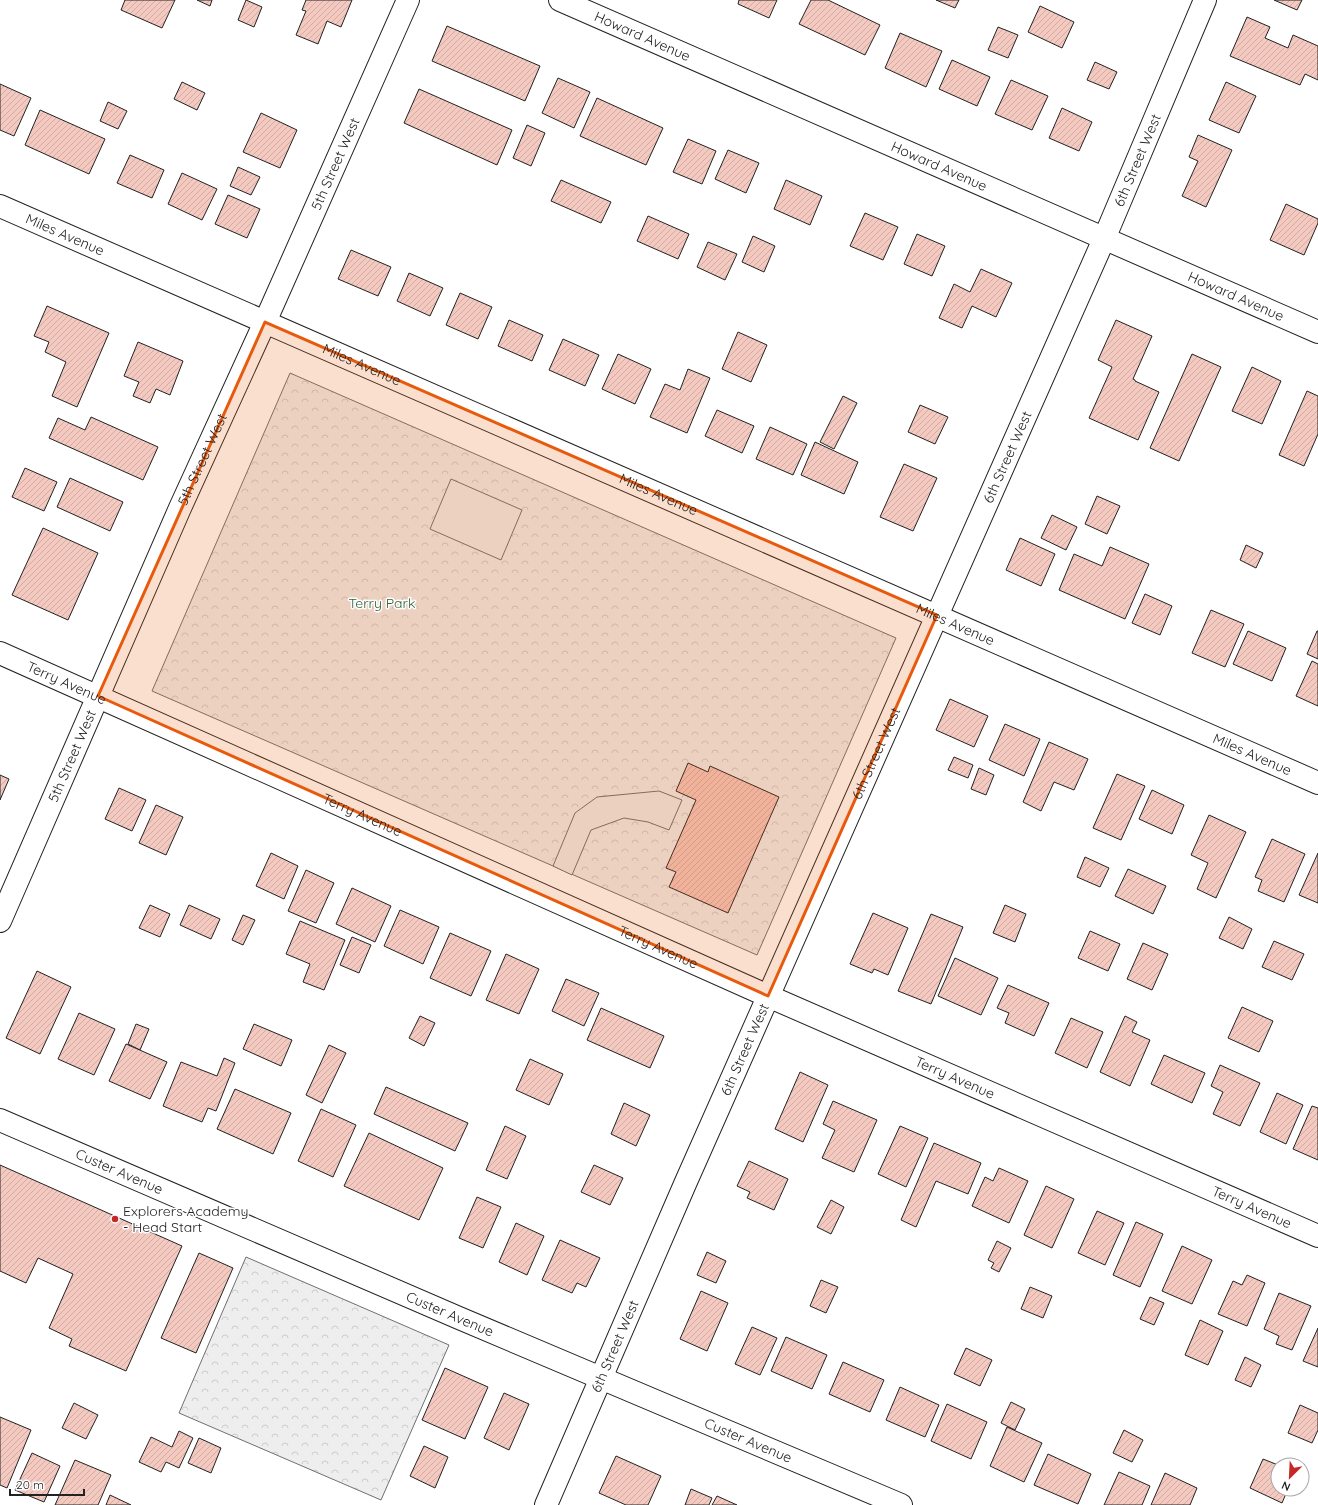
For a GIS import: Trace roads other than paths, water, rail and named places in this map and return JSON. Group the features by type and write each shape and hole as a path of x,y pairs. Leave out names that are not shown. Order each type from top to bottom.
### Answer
{"street":[{"name":"5th Street West","path":"0,921 180,508 265,322 408,0"},
{"name":"Howard Avenue","path":"560,0 1318,332"},
{"name":"6th Street West","path":"546,1505 682,1191 1104,239 1205,0"},
{"name":"Miles Avenue","path":"0,206 1318,783"},
{"name":"Terry Avenue","path":"0,653 768,996 1318,1236"},
{"name":"Custer Avenue","path":"0,1120 452,1315 901,1505"}],"place":[{"name":"Explorers Academy - Head Start","path":"115,1219"}],"park label":[{"name":"Terry Park","path":"382,603"}]}
